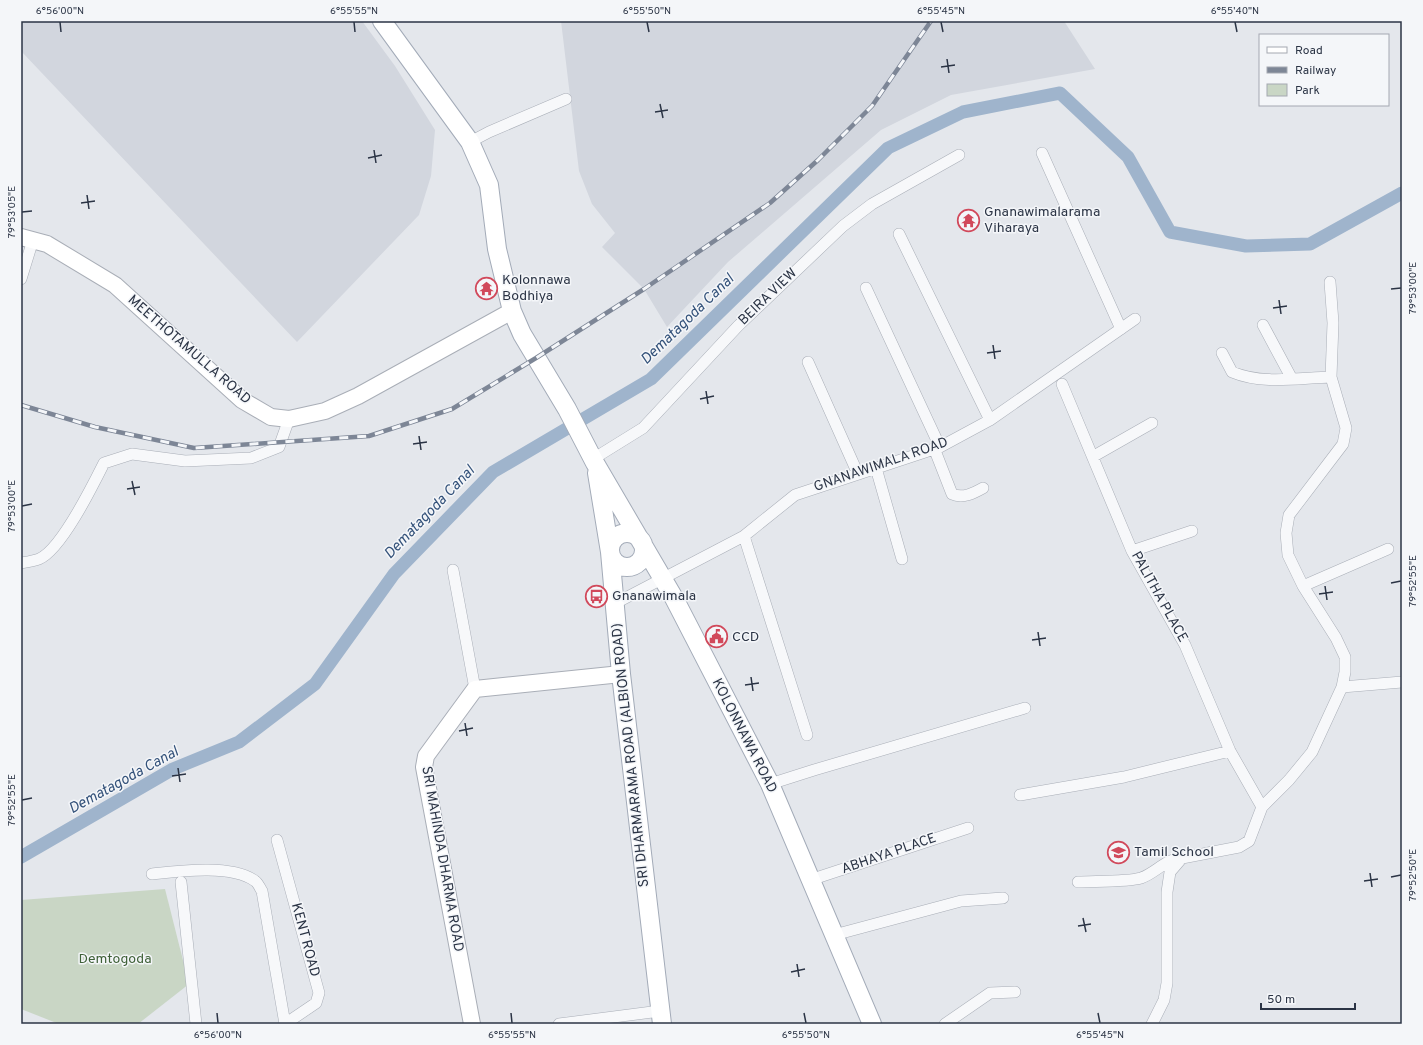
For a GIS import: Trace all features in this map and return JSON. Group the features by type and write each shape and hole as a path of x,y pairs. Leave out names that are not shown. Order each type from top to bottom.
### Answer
{"main road":[{"name":"KOLONNAWA ROAD","path":"382,21 470,142 489,185 497,249 512,312 522,334 662,577 770,784 872,1024"},
{"name":"SRI DHARMARAMA ROAD (ALBION ROAD)","path":"594,461 610,552 621,674 661,1017"},
{"path":"621,534 632,534 641,541 644,546 643,557 635,565 630,567 619,565 615,562 610,552 612,541 621,534"}],"street":[{"path":"470,142 489,132 566,99"},
{"path":"1042,153 1120,329"},
{"name":"BEIRA VIEW","path":"594,461 643,428 738,326 844,226 872,204 959,155"},
{"path":"898,234 990,420"},
{"path":"21,279 27,238"},
{"name":"MEETHOTAMULLA ROAD","path":"27,238 47,244 115,285 242,400 271,417 289,419 325,411 358,396 512,312"},
{"path":"1078,882 1140,879 1152,873 1172,859 1239,847 1249,841 1262,807 1289,780 1312,752 1342,687 1345,672 1345,656 1336,638 1303,586 1288,555 1287,527 1289,515 1343,444 1346,428 1331,376 1333,323 1330,282"},
{"path":"866,288 937,448 952,494 958,497 970,494 983,488"},
{"name":"GNANAWIMALA ROAD","path":"614,604 662,577 744,536 795,495 937,448 990,420 1135,319"},
{"path":"1263,325 1292,379"},
{"path":"1222,352 1232,372 1245,377 1259,380 1331,376"},
{"path":"808,362 858,474"},
{"name":"PALITHA PLACE","path":"1062,384 1094,456 1132,551 1185,645 1230,750 1262,807"},
{"path":"21,563 40,559 56,544 80,509 104,464 132,454 185,461 251,458 279,447 289,419"},
{"path":"1094,456 1152,422"},
{"path":"876,468 902,559"},
{"path":"1132,551 1192,531"},
{"path":"744,536 807,735"},
{"path":"1303,586 1388,549"},
{"path":"453,570 475,689 621,674"},
{"path":"1342,687 1402,682"},
{"name":"SRI MAHINDA DHARMA ROAD","path":"472,1024 424,768 426,756 475,689"},
{"path":"770,784 1026,708"},
{"path":"1020,795 1124,776 1230,750"},
{"name":"ABHAYA PLACE","path":"810,880 968,828"},
{"name":"KENT ROAD","path":"277,840 319,992 316,1002 285,1024"},
{"path":"1152,1024 1164,1000 1167,983 1167,892 1170,872 1182,858"},
{"path":"152,874 197,869 232,873 246,876 256,881 262,891 285,1024"},
{"path":"181,882 196,1024"},
{"path":"834,936 961,901 1004,898"},
{"path":"946,1024 990,993 1015,992"},
{"path":"559,1024 661,1017"}],"shaded area":[{"path":"21,21 362,21 395,66 435,130 431,176 419,215 297,342 21,51"},
{"path":"561,21 1064,21 1095,69 951,95 881,130 728,262 667,327 644,289 602,247 615,233 592,204 579,171"}],"green space":[{"name":"Demtogoda","path":"165,889 189,984 138,1024 59,1024 21,1009 21,900"}],"waterway":[{"name":"Dematagoda Canal","path":"21,857 173,769 239,742 315,684 394,574 493,472 651,379 888,148 963,112 1060,93 1128,157 1170,232 1246,246 1310,244 1402,193"}],"railway":[{"path":"21,405 95,427 194,448 369,436 452,409 536,358 644,289 770,203 818,160 872,106 931,21"}],"place":[{"name":"Gnanawimalarama Viharaya","path":"968,220"},
{"name":"Kolonnawa Bodhiya","path":"486,288"},
{"name":"Gnanawimala","path":"596,596"},
{"name":"CCD","path":"716,637"},
{"name":"Tamil School","path":"1118,852"}]}
